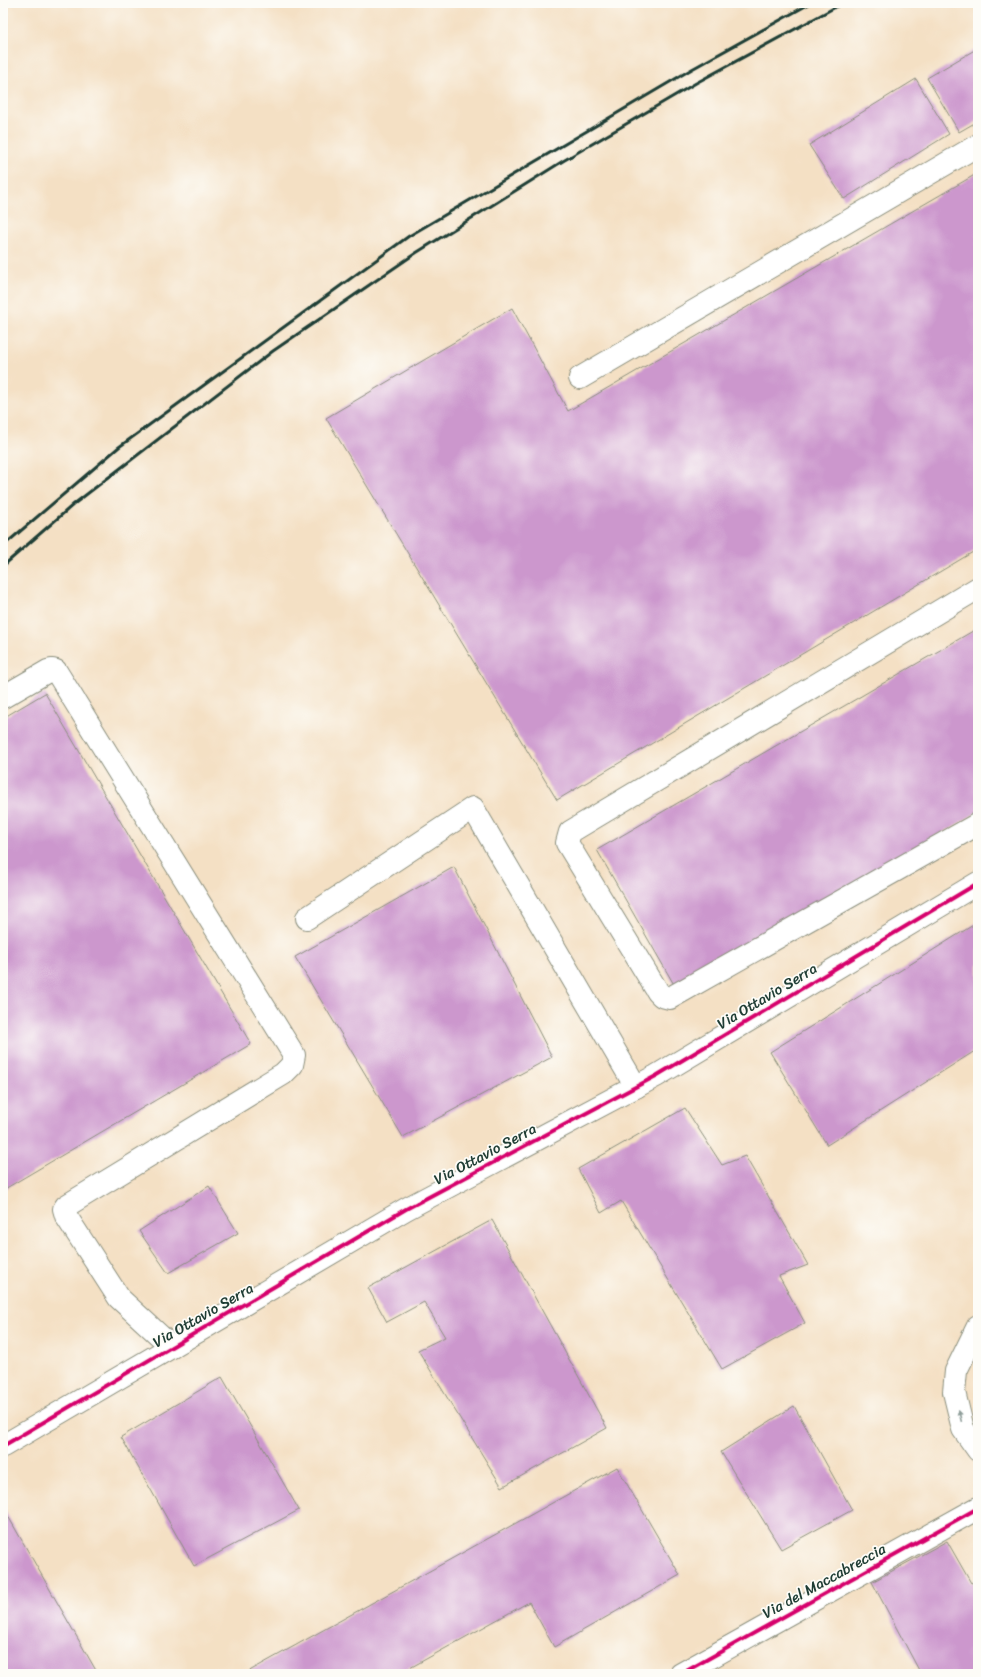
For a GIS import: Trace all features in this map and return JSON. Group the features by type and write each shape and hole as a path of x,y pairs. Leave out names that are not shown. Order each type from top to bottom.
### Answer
{"street":[{"path":"580,378 978,145"},
{"path":"978,588 570,832 567,843 658,992 662,996 670,998 978,824"},
{"path":"3,697 48,670 56,671 294,1055 292,1065 283,1074 66,1206 64,1209 66,1216 119,1298 172,1347"},
{"path":"306,918 473,808 636,1087"},
{"name":"Via Ottavio Serra","path":"3,1446 406,1209 636,1087 978,883"},
{"path":"978,1326 956,1371 954,1392 964,1428 978,1450"},
{"name":"Via del Maccabreccia","path":"681,1674 978,1508"}],"building":[{"path":"978,48 978,121 959,132 927,78"},
{"path":"916,79 949,134 844,199 809,145"},
{"path":"978,173 978,549 557,800 326,418 512,308 568,411"},
{"path":"978,628 978,812 676,988 597,850"},
{"path":"45,693 251,1044 3,1190 3,718"},
{"path":"454,867 552,1057 403,1137 295,957"},
{"path":"978,922 978,1049 827,1145 770,1052"},
{"path":"685,1108 722,1165 745,1156 808,1265 779,1276 805,1323 722,1369 621,1201 601,1213 578,1169"},
{"path":"209,1186 238,1233 168,1273 139,1231"},
{"path":"492,1220 607,1428 502,1487 418,1350 445,1337 424,1302 387,1322 368,1288"},
{"path":"222,1377 299,1510 194,1566 121,1437"},
{"path":"794,1406 852,1510 781,1549 721,1452"},
{"path":"617,1467 680,1575 554,1647 529,1602 399,1674 244,1674"},
{"path":"4,1509 98,1674 3,1674"},
{"path":"947,1541 971,1583 978,1580 978,1670 972,1674 921,1674 872,1582"}],"railway":[{"path":"3,546 119,447 409,236 692,69 811,3"},
{"path":"3,566 74,504 273,351 416,253 563,161 696,83 843,3"}],"cycle path":[{"path":"3,1446 406,1209 656,1076 978,883"},
{"path":"681,1674 978,1508"}]}
